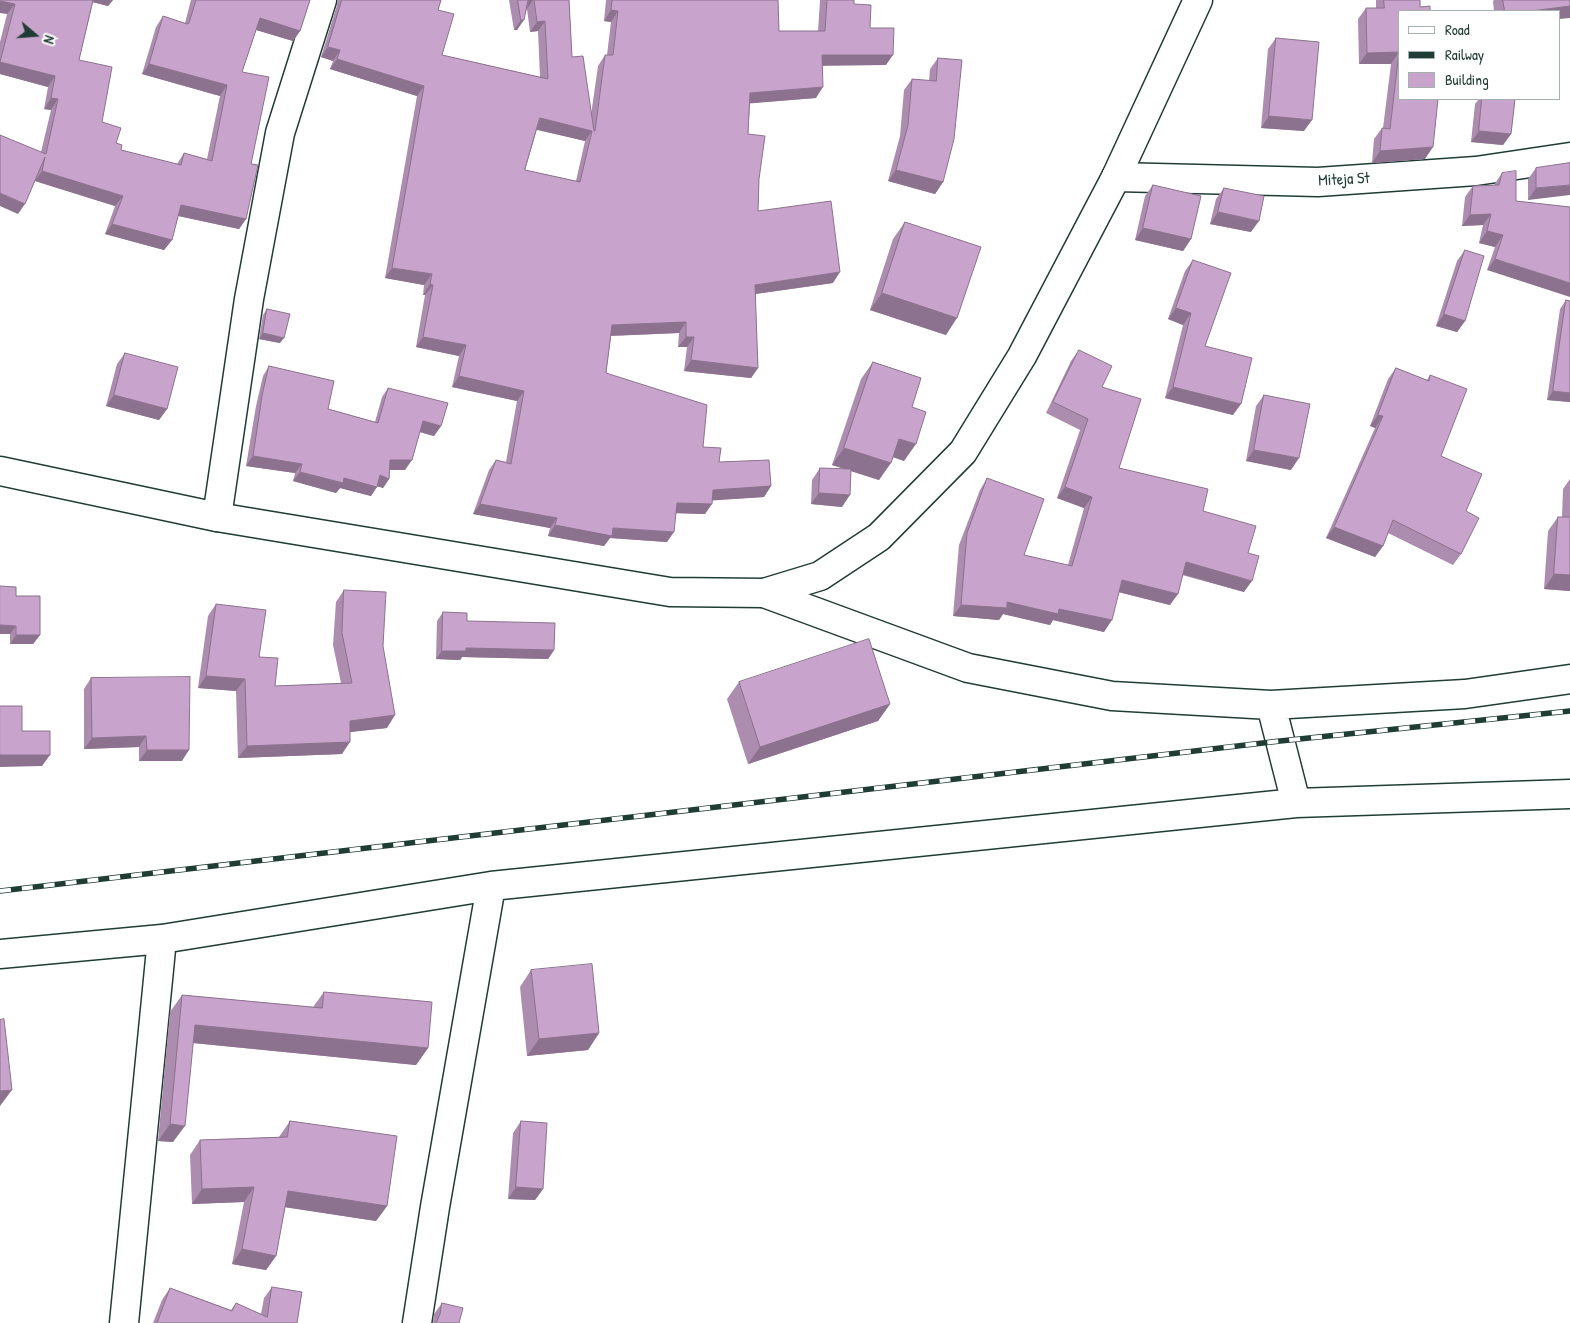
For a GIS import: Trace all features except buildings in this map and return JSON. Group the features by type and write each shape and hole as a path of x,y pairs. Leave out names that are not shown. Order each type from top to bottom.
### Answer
{"street":[{"path":"217,516 249,299 280,133 322,0"},
{"path":"0,471 217,516 670,592 764,593 820,576 879,537 962,452 1022,356 1116,177 1198,0"},
{"name":"Miteja St","path":"1116,177 1318,182 1476,171 1570,157"},
{"path":"764,593 968,668 1112,696 1270,705 1465,694 1570,679"},
{"path":"1270,705 1296,803"},
{"path":"0,954 162,939 490,886 1296,803 1570,794"},
{"path":"417,1323 490,886"},
{"path":"124,1323 162,939"}],"railway":[{"path":"0,891 1280,741 1570,711"}]}
